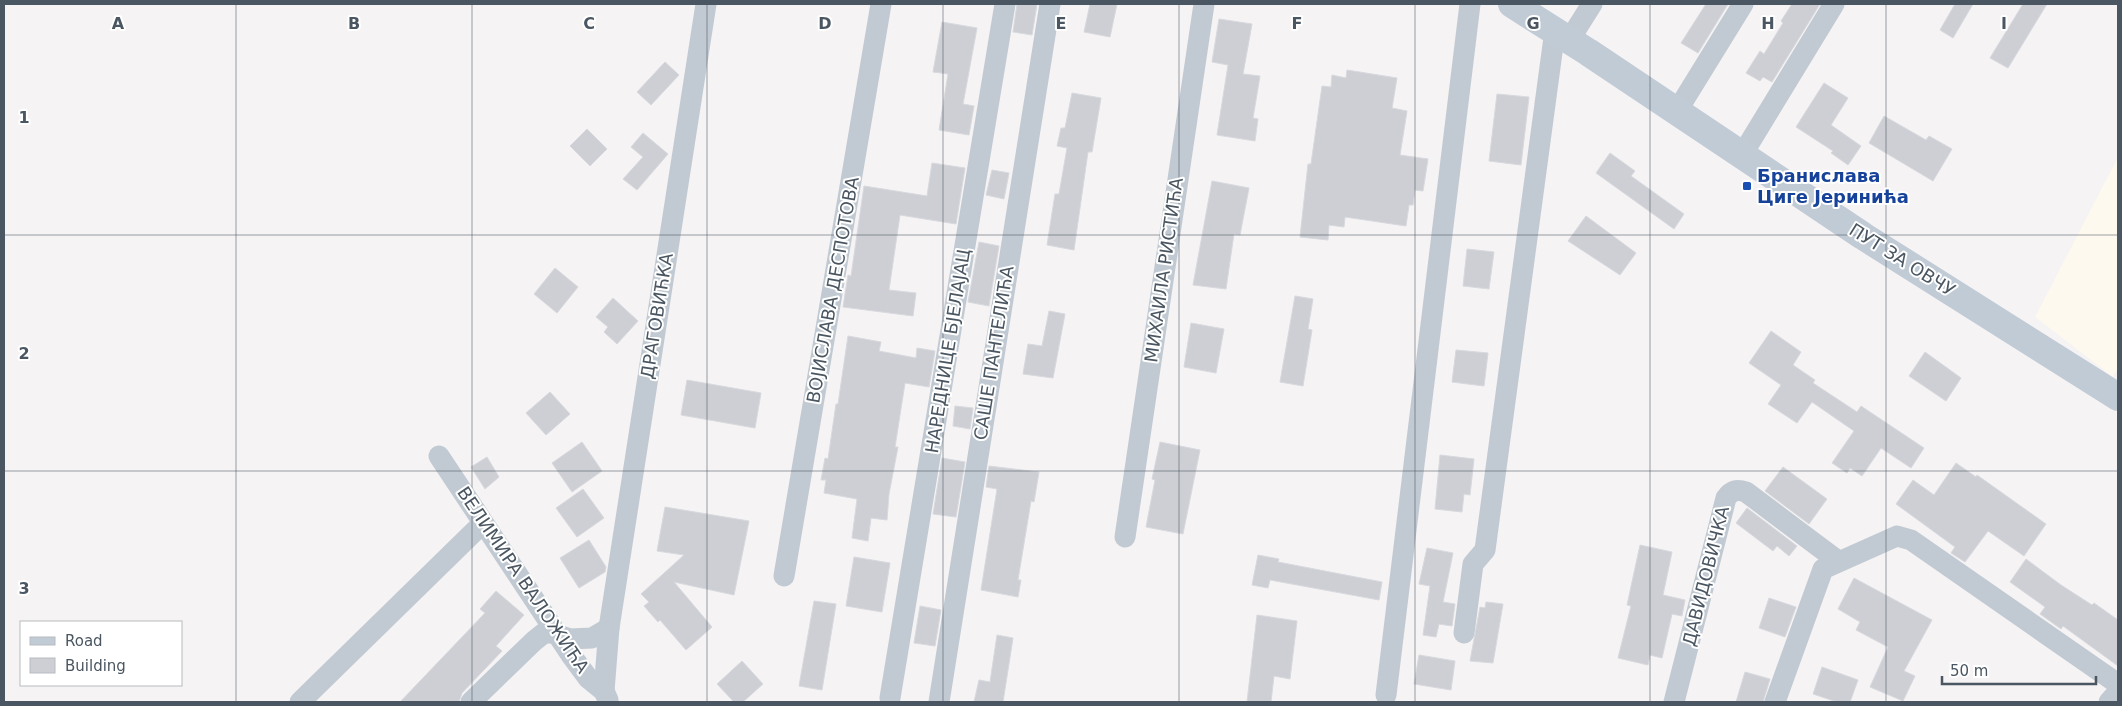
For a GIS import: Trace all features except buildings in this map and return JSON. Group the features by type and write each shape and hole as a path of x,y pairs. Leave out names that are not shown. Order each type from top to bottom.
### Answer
{"street":[{"name":"ДРАГОВИЋКА","path":"606,697 609,628 706,4"},
{"name":"ВОЈИСЛАВА ДЕСПОТОВА","path":"784,576 881,4"},
{"name":"НАРЕДНИЦЕ БЈЕЛАЈАЦ","path":"890,698 1005,4"},
{"name":"САШЕ ПАНТЕЛИЋА","path":"939,702 1050,4"},
{"name":"МИХАИЛА РИСТИЋА","path":"1125,537 1204,4"},
{"path":"1386,695 1470,4"},
{"name":"ПУТ ЗА ОВЧУ","path":"1512,4 1677,111 1863,236 2118,397"},
{"path":"1464,633 1473,564 1485,550 1562,35 1592,4"},
{"path":"1677,111 1742,4"},
{"path":"1742,155 1834,4"},
{"name":"ВЕЛИМИРА ВАЛОЖИЋА","path":"439,456 558,635 588,678 606,697"},
{"name":"ДАВИДОВИЧКА","path":"1674,702 1726,498 1730,493 1735,490 1746,492 1838,561"},
{"path":"300,702 483,523"},
{"path":"1775,702 1820,574 1827,566 1897,536 1911,540 2118,684"},
{"path":"471,702 534,641 544,634 552,633 570,639 592,638 609,628"},
{"path":"2109,702 2118,692"}],"shaded area":[{"path":"2118,157 2118,368 2113,377 2035,317"}],"place":[{"name":"Бранислава Циге Јеринића","path":"1747,186"}]}
